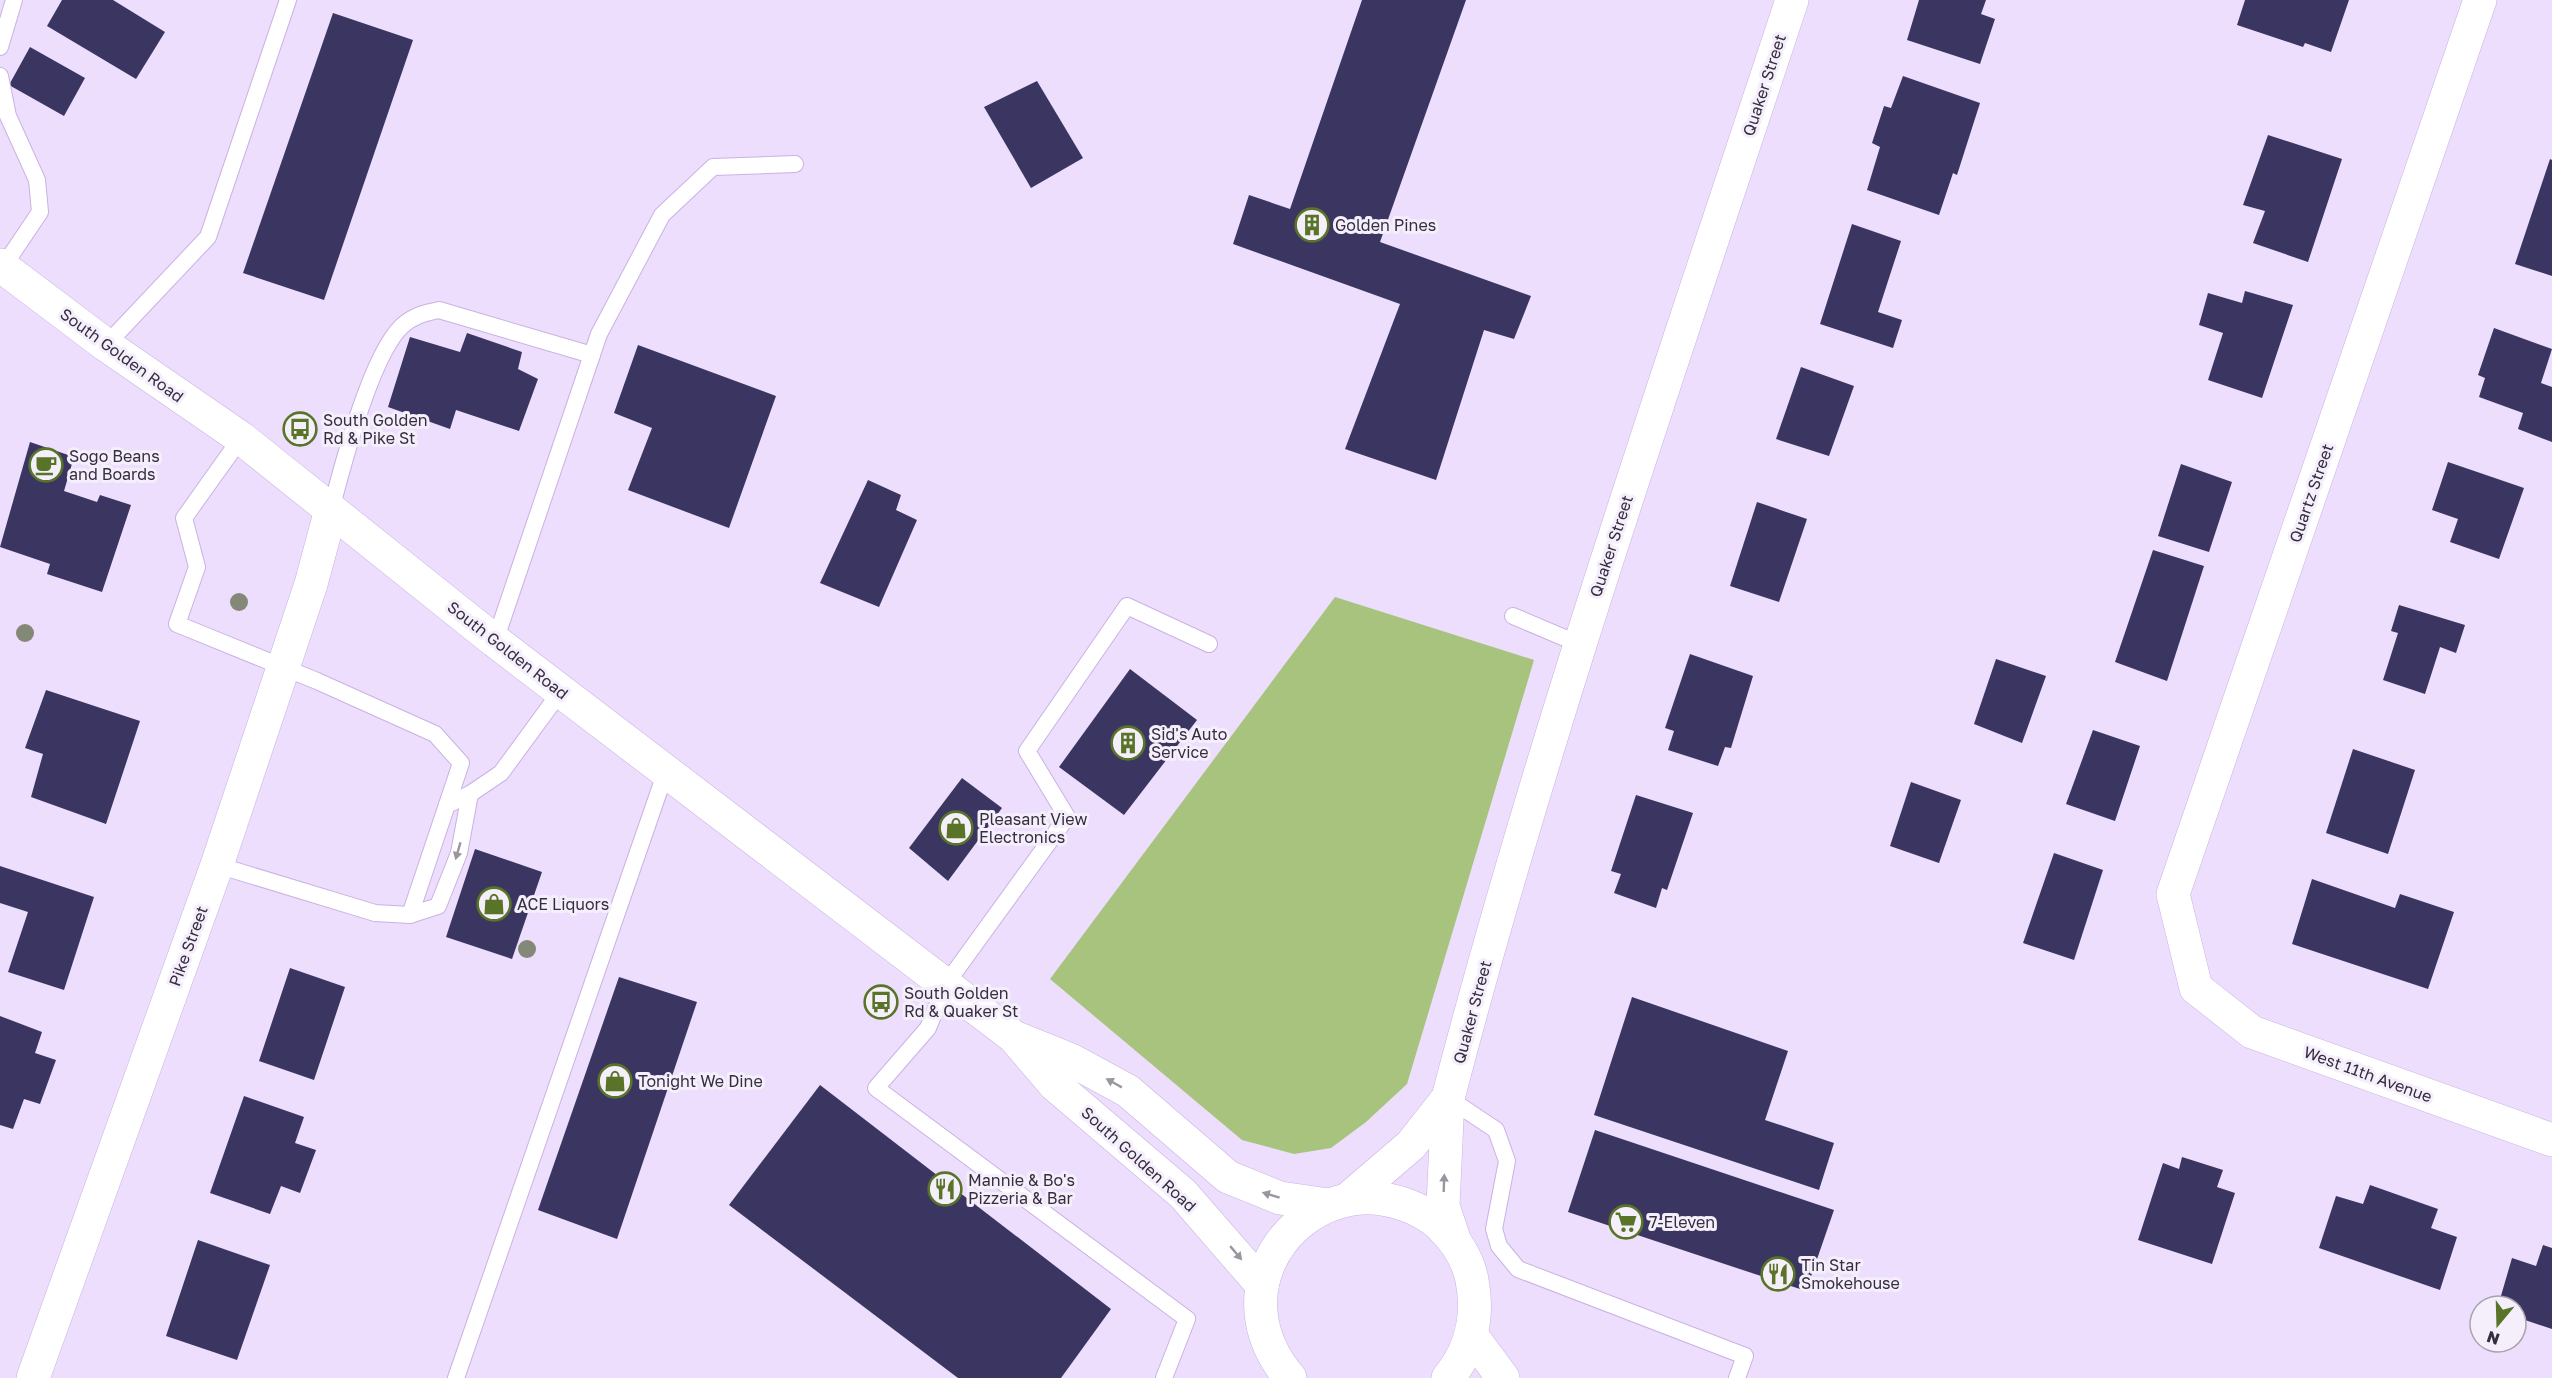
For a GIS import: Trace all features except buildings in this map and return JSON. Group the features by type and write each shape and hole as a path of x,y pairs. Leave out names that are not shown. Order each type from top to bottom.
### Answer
{"street":[{"name":"Quaker Street","path":"1454,1239 1443,1206 1448,1098 1472,1006 1579,644 1792,0"},
{"name":"Quartz Street","path":"2196,988 2173,894 2480,0"},
{"name":"South Golden Road","path":"1,266 106,345 241,438 495,640 1014,1037 1055,1085 1183,1194 1262,1285"},
{"name":"Pike Street","path":"33,1378 217,865 311,584 331,510"},
{"name":"West 11th Avenue","path":"2196,988 2252,1032 2552,1140"},
{"name":"South Golden Road","path":"1014,1037 1071,1060 1128,1091 1228,1177 1280,1198 1338,1202 1377,1198 1406,1204 1432,1218 1454,1239"},
{"name":"Quaker Street","path":"1281,1373 1266,1337 1260,1311 1262,1285 1270,1259 1285,1236 1305,1218 1338,1202 1411,1145 1448,1098"},
{"path":"1448,1378 1463,1358 1472,1336 1476,1302 1470,1269 1454,1239"},
{"path":"1472,1336 1503,1378"}],"lane":[{"path":"0,47 14,0"},
{"path":"106,345 208,237 288,0"},
{"path":"0,76 8,116 37,180 40,213 1,266"},
{"path":"495,640 599,334 662,215 713,167 795,164"},
{"path":"331,510 346,448 384,352 400,328 417,315 439,310 592,355"},
{"path":"241,438 184,518 197,567 177,624 283,667 435,734 461,763 410,915"},
{"path":"1164,1378 1187,1319 876,1088 928,1028 946,984 1067,817 1027,751 1127,606 1209,644"},
{"path":"1513,616 1579,644"},
{"path":"447,805 470,794 501,773 561,691"},
{"path":"456,1378 666,771"},
{"path":"217,865 375,913 410,915 438,906 459,853 470,794"},
{"path":"1448,1098 1496,1130 1507,1161 1494,1229 1499,1246 1518,1269 1745,1356 1737,1378"}],"green space":[{"path":"1335,597 1534,660 1407,1084 1366,1122 1331,1148 1294,1154 1242,1140 1050,979"}],"place":[{"name":"Golden Pines","path":"1312,225"},
{"name":"South Golden Rd & Pike St","path":"300,429"},
{"name":"Sogo Beans and Boards","path":"46,465"},
{"name":"Sid's Auto Service","path":"1128,743"},
{"name":"Pleasant View Electronics","path":"956,828"},
{"name":"ACE Liquors","path":"494,904"},
{"name":"South Golden Rd & Quaker St","path":"881,1002"},
{"name":"Tonight We Dine","path":"615,1081"},
{"name":"Mannie & Bo's Pizzeria & Bar","path":"945,1189"},
{"name":"7-Eleven","path":"1626,1222"},
{"name":"Tin Star Smokehouse","path":"1778,1274"}]}
